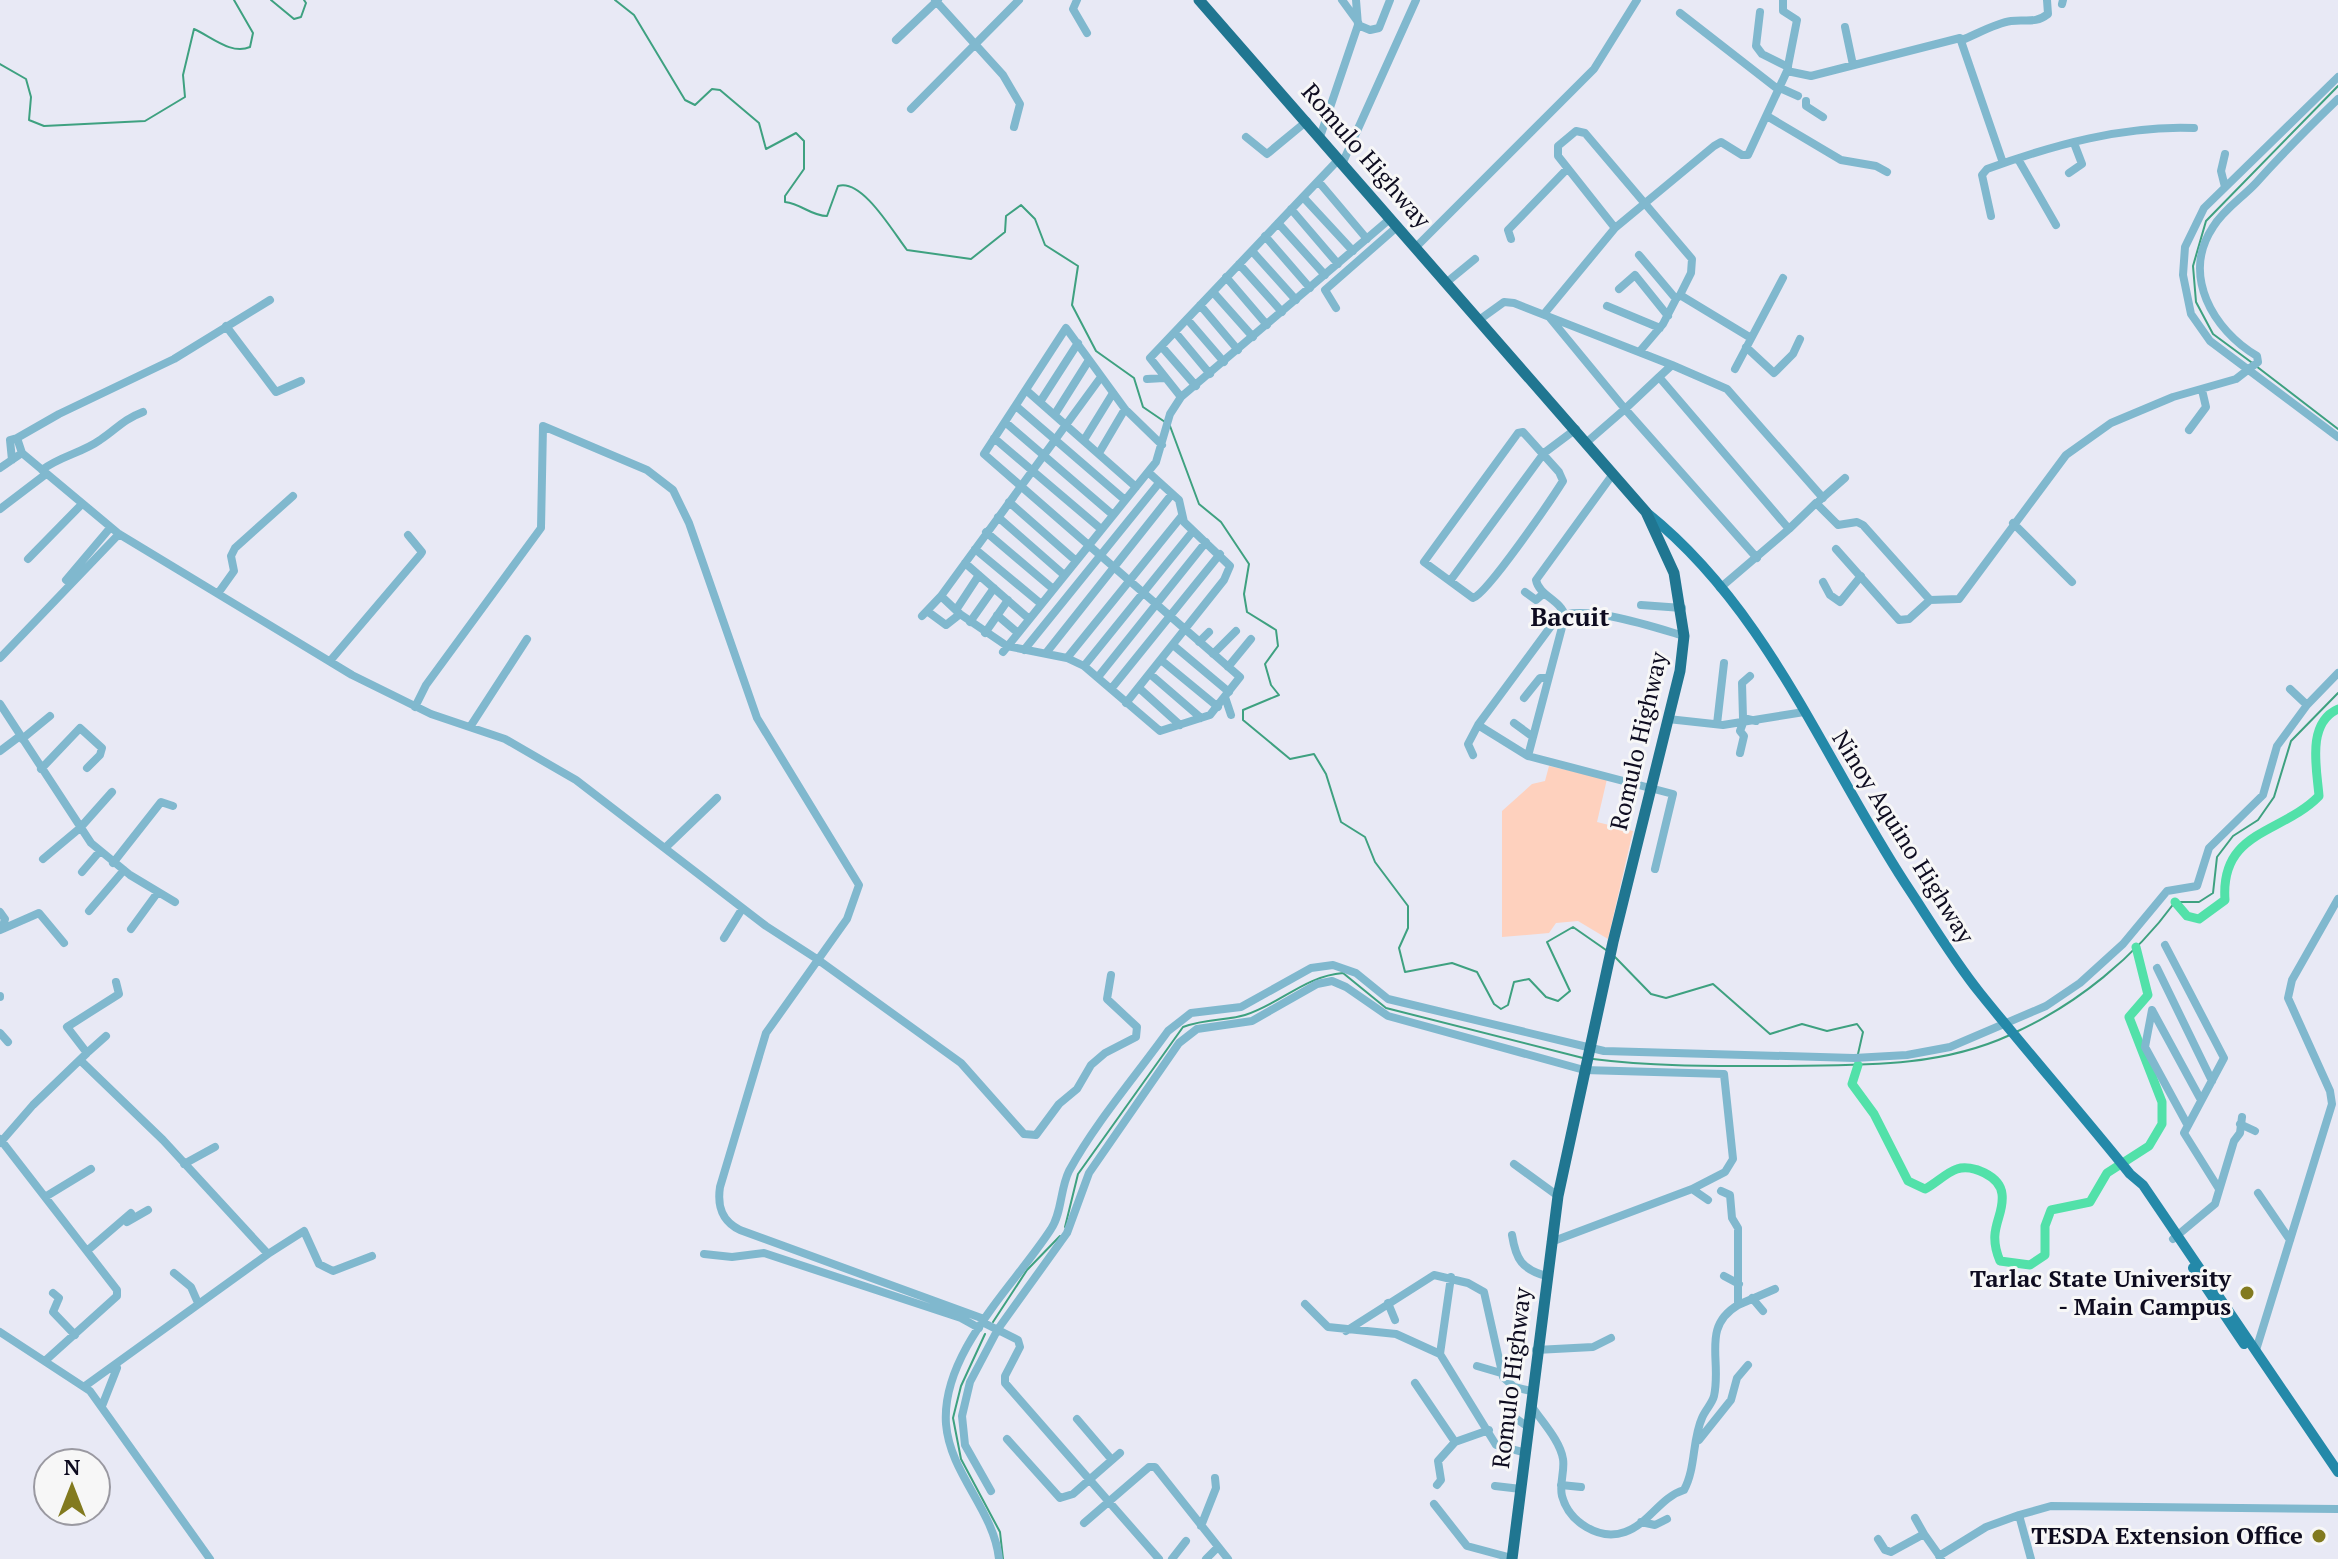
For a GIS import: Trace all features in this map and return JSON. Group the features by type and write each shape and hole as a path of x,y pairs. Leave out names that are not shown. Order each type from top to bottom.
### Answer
{"highway":[{"name":"Romulo Highway","path":"1199,0 1646,512 1674,573 1682,608 1684,636 1680,671 1613,942 1558,1196 1536,1350 1512,1559"}],"main road":[{"name":"Ninoy Aquino Highway","path":"1646,512 1680,542 1771,652 1905,882 1979,992 2133,1177 2338,1472"},
{"name":"Ninoy Aquino Highway","path":"2258,1357 2338,1482"}],"street":[{"path":"911,109 1019,0"},
{"path":"1077,0 1073,9 1087,33"},
{"path":"1342,0 1358,24 1370,30 1379,28 1390,0"},
{"path":"1320,137 1358,24 1356,0"},
{"path":"1181,397 1150,360 1265,236 1341,161 1416,0"},
{"path":"1416,247 1594,69 1637,0"},
{"path":"1547,316 1615,228 1719,143 1748,155 1788,69 1797,20 1783,11 1783,0"},
{"path":"1962,40 2010,21 2026,23 2041,19 2048,14 2047,0"},
{"path":"896,40 937,1 1003,75 1020,104 1014,127"},
{"path":"1760,12 1756,46 1762,54 1788,69 1811,76 1958,37 1962,40 2003,163"},
{"path":"1680,13 1779,89 1802,99 1806,106 1823,117"},
{"path":"1845,27 1853,65"},
{"path":"2338,77 2204,208 2190,232 2183,261 2185,293 2199,329 2338,437"},
{"path":"1836,549 1899,620 1909,619 1930,600 1959,599 2066,455 2134,411 2202,390 2253,368 2257,356 2228,334 2212,314 2201,285 2201,250 2221,215 2338,99"},
{"path":"1767,116 1841,160 1876,166 1887,172"},
{"path":"1246,137 1267,154 1307,121"},
{"path":"1991,216 1982,175 1987,169 2074,143 2143,128 2194,128"},
{"path":"1615,228 1558,156 1558,146 1572,133 1583,131 1692,259 1691,273 1668,316 1640,351"},
{"path":"2069,173 2082,164 2074,143"},
{"path":"2225,154 2221,171 2225,187"},
{"path":"2018,159 2056,225"},
{"path":"1511,239 1508,230 1567,169"},
{"path":"1318,181 1367,239"},
{"path":"1303,197 1353,251"},
{"path":"1291,209 1338,264"},
{"path":"1005,649 1156,462 1170,414 1181,397 1367,239 1394,222"},
{"path":"1336,308 1325,290 1394,222"},
{"path":"1278,223 1325,275"},
{"path":"1265,236 1310,288"},
{"path":"1252,251 1296,300"},
{"path":"1639,255 1678,297 1751,338"},
{"path":"1447,282 1475,259"},
{"path":"1239,264 1282,312"},
{"path":"1619,289 1635,275 1668,316"},
{"path":"1226,277 1267,325"},
{"path":"1735,369 1783,278"},
{"path":"1213,292 1253,337"},
{"path":"12,460 10,440 174,359 270,300"},
{"path":"1479,320 1504,302 1640,351 1727,389 1838,525 1857,522 1863,525 1930,600"},
{"path":"1200,305 1238,350"},
{"path":"1607,306 1660,328"},
{"path":"1547,316 1757,558"},
{"path":"1187,319 1224,362"},
{"path":"226,326 276,392 301,381"},
{"path":"941,596 1005,649 1046,653 1084,666 1160,731 1208,719 1240,677 985,456 1066,328 1125,409 1162,445"},
{"path":"1175,332 1210,374"},
{"path":"1746,347 1774,373 1793,354 1800,339"},
{"path":"1040,402 1078,343"},
{"path":"1162,347 1196,386"},
{"path":"1055,414 1089,360"},
{"path":"1587,442 1672,365"},
{"path":"979,575 958,612 946,625 924,614 941,596 986,532 1069,426 1101,377"},
{"path":"1659,377 1789,529"},
{"path":"1147,379 1164,378"},
{"path":"1026,390 1136,487"},
{"path":"2189,430 2206,407 2202,390"},
{"path":"1084,440 1113,393"},
{"path":"1016,406 1125,500"},
{"path":"1099,453 1125,409"},
{"path":"0,509 57,458 101,440 120,422 143,412"},
{"path":"1005,422 1113,515"},
{"path":"415,707 426,685 541,528 543,426 658,475 673,490 689,523 757,718 858,880 852,911 764,1039 720,1187 719,1201 724,1219 740,1230 998,1329 1019,1344 1005,1383 1159,1559"},
{"path":"1450,581 1544,453 1576,429"},
{"path":"1523,432 1544,453 1563,481 1499,571 1475,599 1424,562 1518,433 1523,432"},
{"path":"17,438 22,453 119,534 330,661 415,707 526,750 576,780 742,909 961,1063 1015,1129 1031,1137 1077,1089 1091,1065 1137,1034 1134,1024 1106,998 1111,975"},
{"path":"994,438 1101,529"},
{"path":"0,468 22,453"},
{"path":"1126,703 1229,573 1228,561 1193,531 1181,517 1179,500 1148,472"},
{"path":"1613,474 1536,580 1544,593 1565,613 1640,623 1684,636"},
{"path":"1720,588 1845,478"},
{"path":"1024,650 1159,483"},
{"path":"1046,653 1172,494"},
{"path":"219,592 234,571 231,556 235,548 293,496"},
{"path":"1009,502 1075,560"},
{"path":"28,559 81,505"},
{"path":"998,517 1063,574"},
{"path":"1067,658 1127,579 1181,517"},
{"path":"2013,523 2072,582"},
{"path":"66,580 110,528"},
{"path":"1084,666 1193,531"},
{"path":"986,532 1052,588"},
{"path":"0,658 119,534"},
{"path":"330,661 422,552 408,535"},
{"path":"1098,677 1206,542"},
{"path":"975,549 1040,603"},
{"path":"1111,689 1220,554"},
{"path":"965,563 1028,618"},
{"path":"1823,582 1830,595 1840,602 1861,576"},
{"path":"970,622 994,588"},
{"path":"1525,592 1536,600 1544,593"},
{"path":"985,633 1008,600"},
{"path":"1641,605 1682,608"},
{"path":"1528,756 1565,613"},
{"path":"1473,755 1468,744 1478,725 1551,625 1565,613"},
{"path":"997,615 1018,633"},
{"path":"1213,654 1236,631"},
{"path":"1199,642 1209,632"},
{"path":"470,727 527,639"},
{"path":"1228,667 1251,639"},
{"path":"1173,645 1227,694 1231,715"},
{"path":"1161,660 1218,707"},
{"path":"1717,724 1724,663"},
{"path":"999,1559 996,1541 954,1460 946,1423 948,1400 957,1370 982,1323 1052,1229 1070,1171 1174,1023 1191,1013 1241,1007 1322,965 1346,968 1388,999 1589,1050 1650,1054 1894,1057 1950,1047 2046,1006 2080,983 2123,944 2167,891 2197,886 2209,848 2263,795 2277,746 2307,705 2338,673"},
{"path":"1150,674 1208,719"},
{"path":"1750,676 1742,683 1743,718 1756,721"},
{"path":"1524,698 1540,678 1548,678"},
{"path":"1139,688 1180,725"},
{"path":"2290,689 2307,705"},
{"path":"0,704 80,828 100,851 113,863 175,902"},
{"path":"1668,719 1743,723 1804,712"},
{"path":"0,751 50,716"},
{"path":"1514,723 1533,737"},
{"path":"1740,753 1743,723"},
{"path":"1478,725 1528,756 1652,787 1674,796 1655,869"},
{"path":"41,769 80,728 102,748 100,755 87,768"},
{"path":"43,859 80,828 112,792"},
{"path":"665,848 717,798"},
{"path":"113,863 161,802 173,806"},
{"path":"82,872 100,851"},
{"path":"89,911 124,870"},
{"path":"131,929 158,892"},
{"path":"2258,1357 2332,1097 2291,1006 2289,987 2338,899"},
{"path":"724,938 742,909"},
{"path":"0,912 5,919 1,930"},
{"path":"1,930 39,913 64,943"},
{"path":"2165,945 2223,1053 2222,1064 2187,1124 2184,1137 2219,1189"},
{"path":"2157,968 2212,1081"},
{"path":"1309,971 1316,983"},
{"path":"88,1052 67,1027 119,994 116,982"},
{"path":"991,1491 965,1445 962,1416 970,1382 998,1329 1062,1242 1089,1173 1183,1038 1197,1029 1252,1021 1316,983 1339,983 1388,1016 1585,1068 1724,1074 1733,1159 1725,1172 1692,1189 1551,1242"},
{"path":"2187,1124 2145,1047 2152,1010 2201,1100"},
{"path":"0,1033 8,1042"},
{"path":"46,1360 118,1294 88,1250 0,1141 106,1036"},
{"path":"80,1060 268,1254"},
{"path":"2176,1237 2212,1207 2234,1141 2240,1133 2241,1120 2255,1131"},
{"path":"184,1164 215,1147"},
{"path":"1514,1164 1558,1196"},
{"path":"45,1197 91,1169"},
{"path":"1692,1189 1708,1200"},
{"path":"1721,1191 1730,1195 1732,1218 1738,1228 1738,1305"},
{"path":"2258,1193 2290,1240"},
{"path":"123,1219 127,1222 148,1210"},
{"path":"88,1250 131,1213"},
{"path":"85,1386 198,1303 304,1231 319,1264 333,1271 372,1256"},
{"path":"1512,1235 1517,1260 1531,1272 1546,1276"},
{"path":"704,1254 732,1257 764,1253 982,1323"},
{"path":"174,1273 191,1287 198,1303"},
{"path":"1346,1331 1434,1275 1451,1277 1482,1289 1501,1373 1514,1387 1531,1391"},
{"path":"1724,1276 1739,1284"},
{"path":"1440,1354 1451,1277"},
{"path":"1531,1405 1563,1458 1562,1496 1573,1516 1587,1528 1615,1534 1641,1522 1670,1493 1686,1487 1702,1418 1713,1398 1717,1367 1714,1340 1723,1314 1775,1289"},
{"path":"53,1293 59,1298 53,1312 75,1335"},
{"path":"1752,1298 1763,1311"},
{"path":"1388,1303 1395,1320"},
{"path":"1305,1304 1328,1327 1396,1334 1440,1354 1499,1448 1526,1453"},
{"path":"0,1332 85,1386 210,1559"},
{"path":"1536,1350 1593,1347 1611,1338"},
{"path":"1696,1444 1731,1400 1737,1378 1748,1365"},
{"path":"1477,1366 1501,1373"},
{"path":"102,1406 117,1368"},
{"path":"1415,1383 1455,1442"},
{"path":"1507,1412 1528,1427"},
{"path":"1077,1419 1112,1460"},
{"path":"1437,1485 1441,1480 1438,1461 1455,1442 1489,1430"},
{"path":"1007,1439 1057,1497 1068,1497 1120,1453"},
{"path":"1084,1523 1149,1467 1155,1467 1228,1559"},
{"path":"1201,1526 1216,1488 1215,1478"},
{"path":"1561,1485 1581,1487"},
{"path":"1495,1486 1521,1489"},
{"path":"1434,1504 1467,1546 1512,1559"},
{"path":"1915,1518 1940,1557 1986,1527 2051,1506 2338,1509"},
{"path":"2019,1515 2031,1559"},
{"path":"1641,1522 1655,1525 1667,1519"},
{"path":"1878,1539 1885,1550 1891,1552 1924,1534"},
{"path":"1172,1559 1186,1541"},
{"path":"1206,1559 1218,1547"}],"shaded area":[{"path":"1549,766 1607,779 1597,822 1633,831 1608,939 1578,921 1556,923 1549,933 1502,937 1502,811 1532,784 1545,781"}],"waterway":[{"path":"0,64 26,79 31,97 29,120 44,126 145,121 185,97 183,75 194,29 229,47 250,47 253,33 234,0"},
{"path":"271,0 294,19 301,17 306,3 304,0"},
{"path":"615,0 634,15 685,100 695,105 712,89 720,90 759,123 766,149 796,133 804,141 804,169 785,196 785,202 827,216 838,186 847,186 867,198 907,250 971,259 1005,232 1006,216 1021,205 1035,219 1045,245 1078,266 1072,305 1096,351 1134,378 1143,407 1165,422"},
{"path":"2251,362 2213,334 2196,302 2193,266 2206,221 2338,86"},
{"path":"2256,366 2338,429"},
{"path":"1170,426 1199,504 1221,522 1249,564 1244,594 1247,612 1276,630 1278,646 1265,664 1271,685 1279,695 1243,710 1243,720 1290,759 1314,754 1326,774 1341,822 1365,837 1375,862 1408,906 1408,928 1399,948 1405,972 1452,963 1477,972 1494,1004 1501,1009 1508,1005 1514,982 1529,979 1546,997 1558,1001 1570,991 1547,942 1573,927 1606,950"},
{"path":"2016,1032 2061,1008 2103,977 2142,942 2175,902 2199,902 2213,893 2217,857 2233,836 2258,820 2274,797 2291,741 2338,693"},
{"path":"2175,902 2187,916 2199,919 2225,900 2226,877 2232,860 2243,846 2304,809 2319,796 2317,736 2321,725 2338,709"},
{"path":"1858,1065 1852,1084 1874,1114 1908,1181 1925,1189 1963,1168 1991,1177 2002,1194 1995,1231 2000,1261 2030,1265 2045,1255 2045,1226 2051,1210 2090,1202 2107,1173 2149,1146 2162,1124 2162,1102 2129,1017 2148,995 2136,947"},
{"path":"1615,957 1651,994 1666,998 1713,984 1770,1034 1802,1024 1827,1031 1857,1024 1863,1032 1858,1054"},
{"path":"1065,1227 1078,1174 1183,1027 1245,1015 1329,975 1343,973 1386,1008 1583,1058"},
{"path":"1593,1059 1688,1066 1869,1064 1955,1054 2010,1035"},
{"path":"993,1322 1027,1270 1060,1236"},
{"path":"985,1334 961,1386 953,1418 961,1459 1000,1532 1003,1559"}],"place":[{"name":"Tarlac State University - Main Campus","path":"2247,1293"},
{"name":"TESDA Extension Office","path":"2319,1536"}],"district":[{"name":"Bacuit","path":"1570,617"}]}
